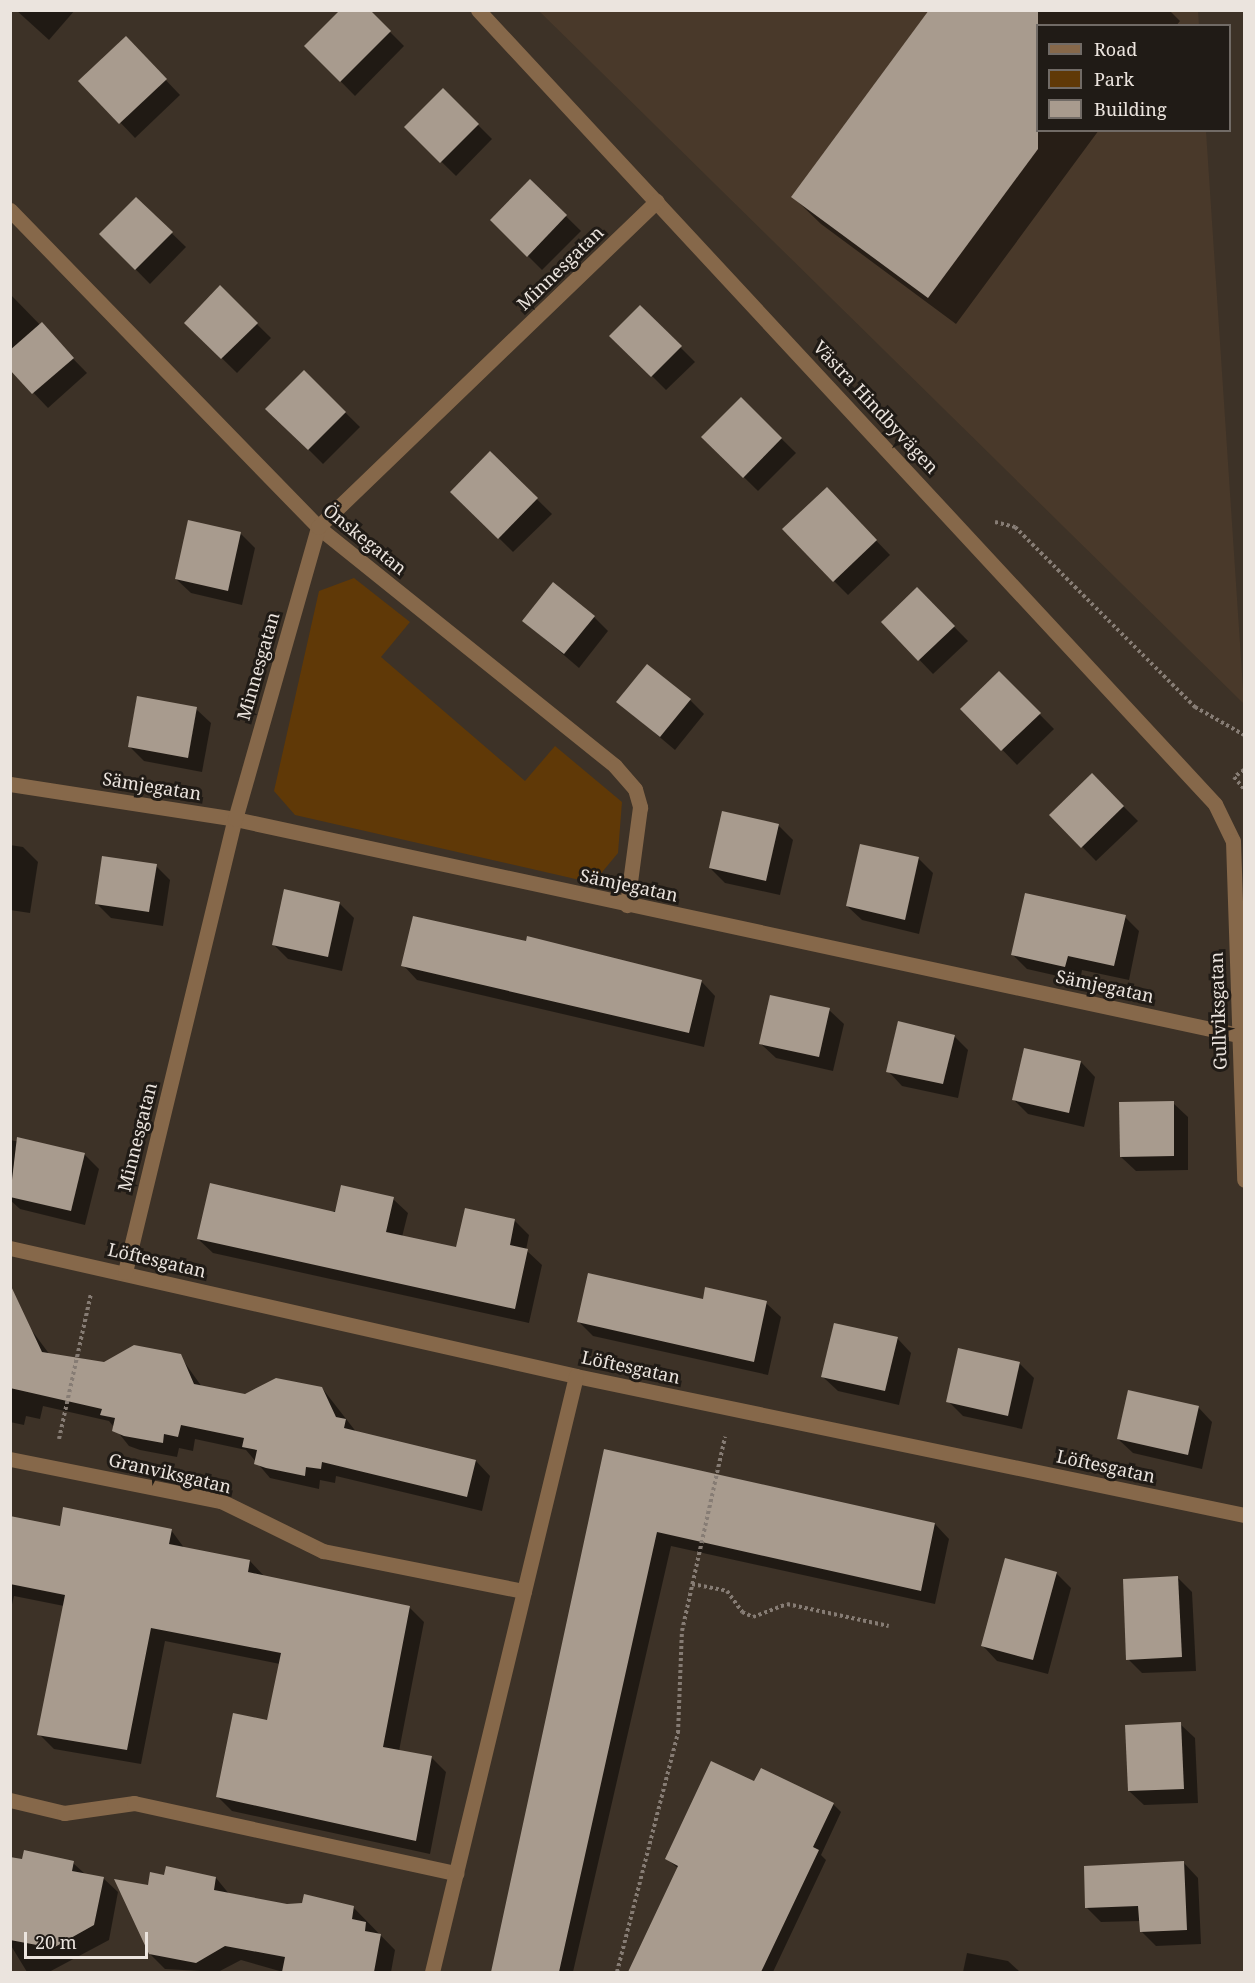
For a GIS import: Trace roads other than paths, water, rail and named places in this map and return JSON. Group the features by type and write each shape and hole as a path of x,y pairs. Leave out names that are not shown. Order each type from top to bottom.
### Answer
{"street":[{"name":"Västra Hindbyvägen","path":"478,10 946,509 1215,804 1233,841"},
{"name":"Minnesgatan","path":"124,1272 235,819 318,527 657,201"},
{"name":"Önskegatan","path":"10,210 318,527 582,738 635,789 640,807 627,905"},
{"name":"Sämjegatan","path":"10,784 235,819 1238,1035"},
{"name":"Gullviksgatan","path":"1233,841 1238,1035 1245,1180"},
{"name":"Löftesgatan","path":"10,1248 576,1376 1245,1515"},
{"path":"432,1972 576,1376"},
{"name":"Granviksgatan","path":"10,1458 221,1501 323,1551 524,1591"},
{"path":"10,1800 64,1813 134,1803 456,1873"}]}
